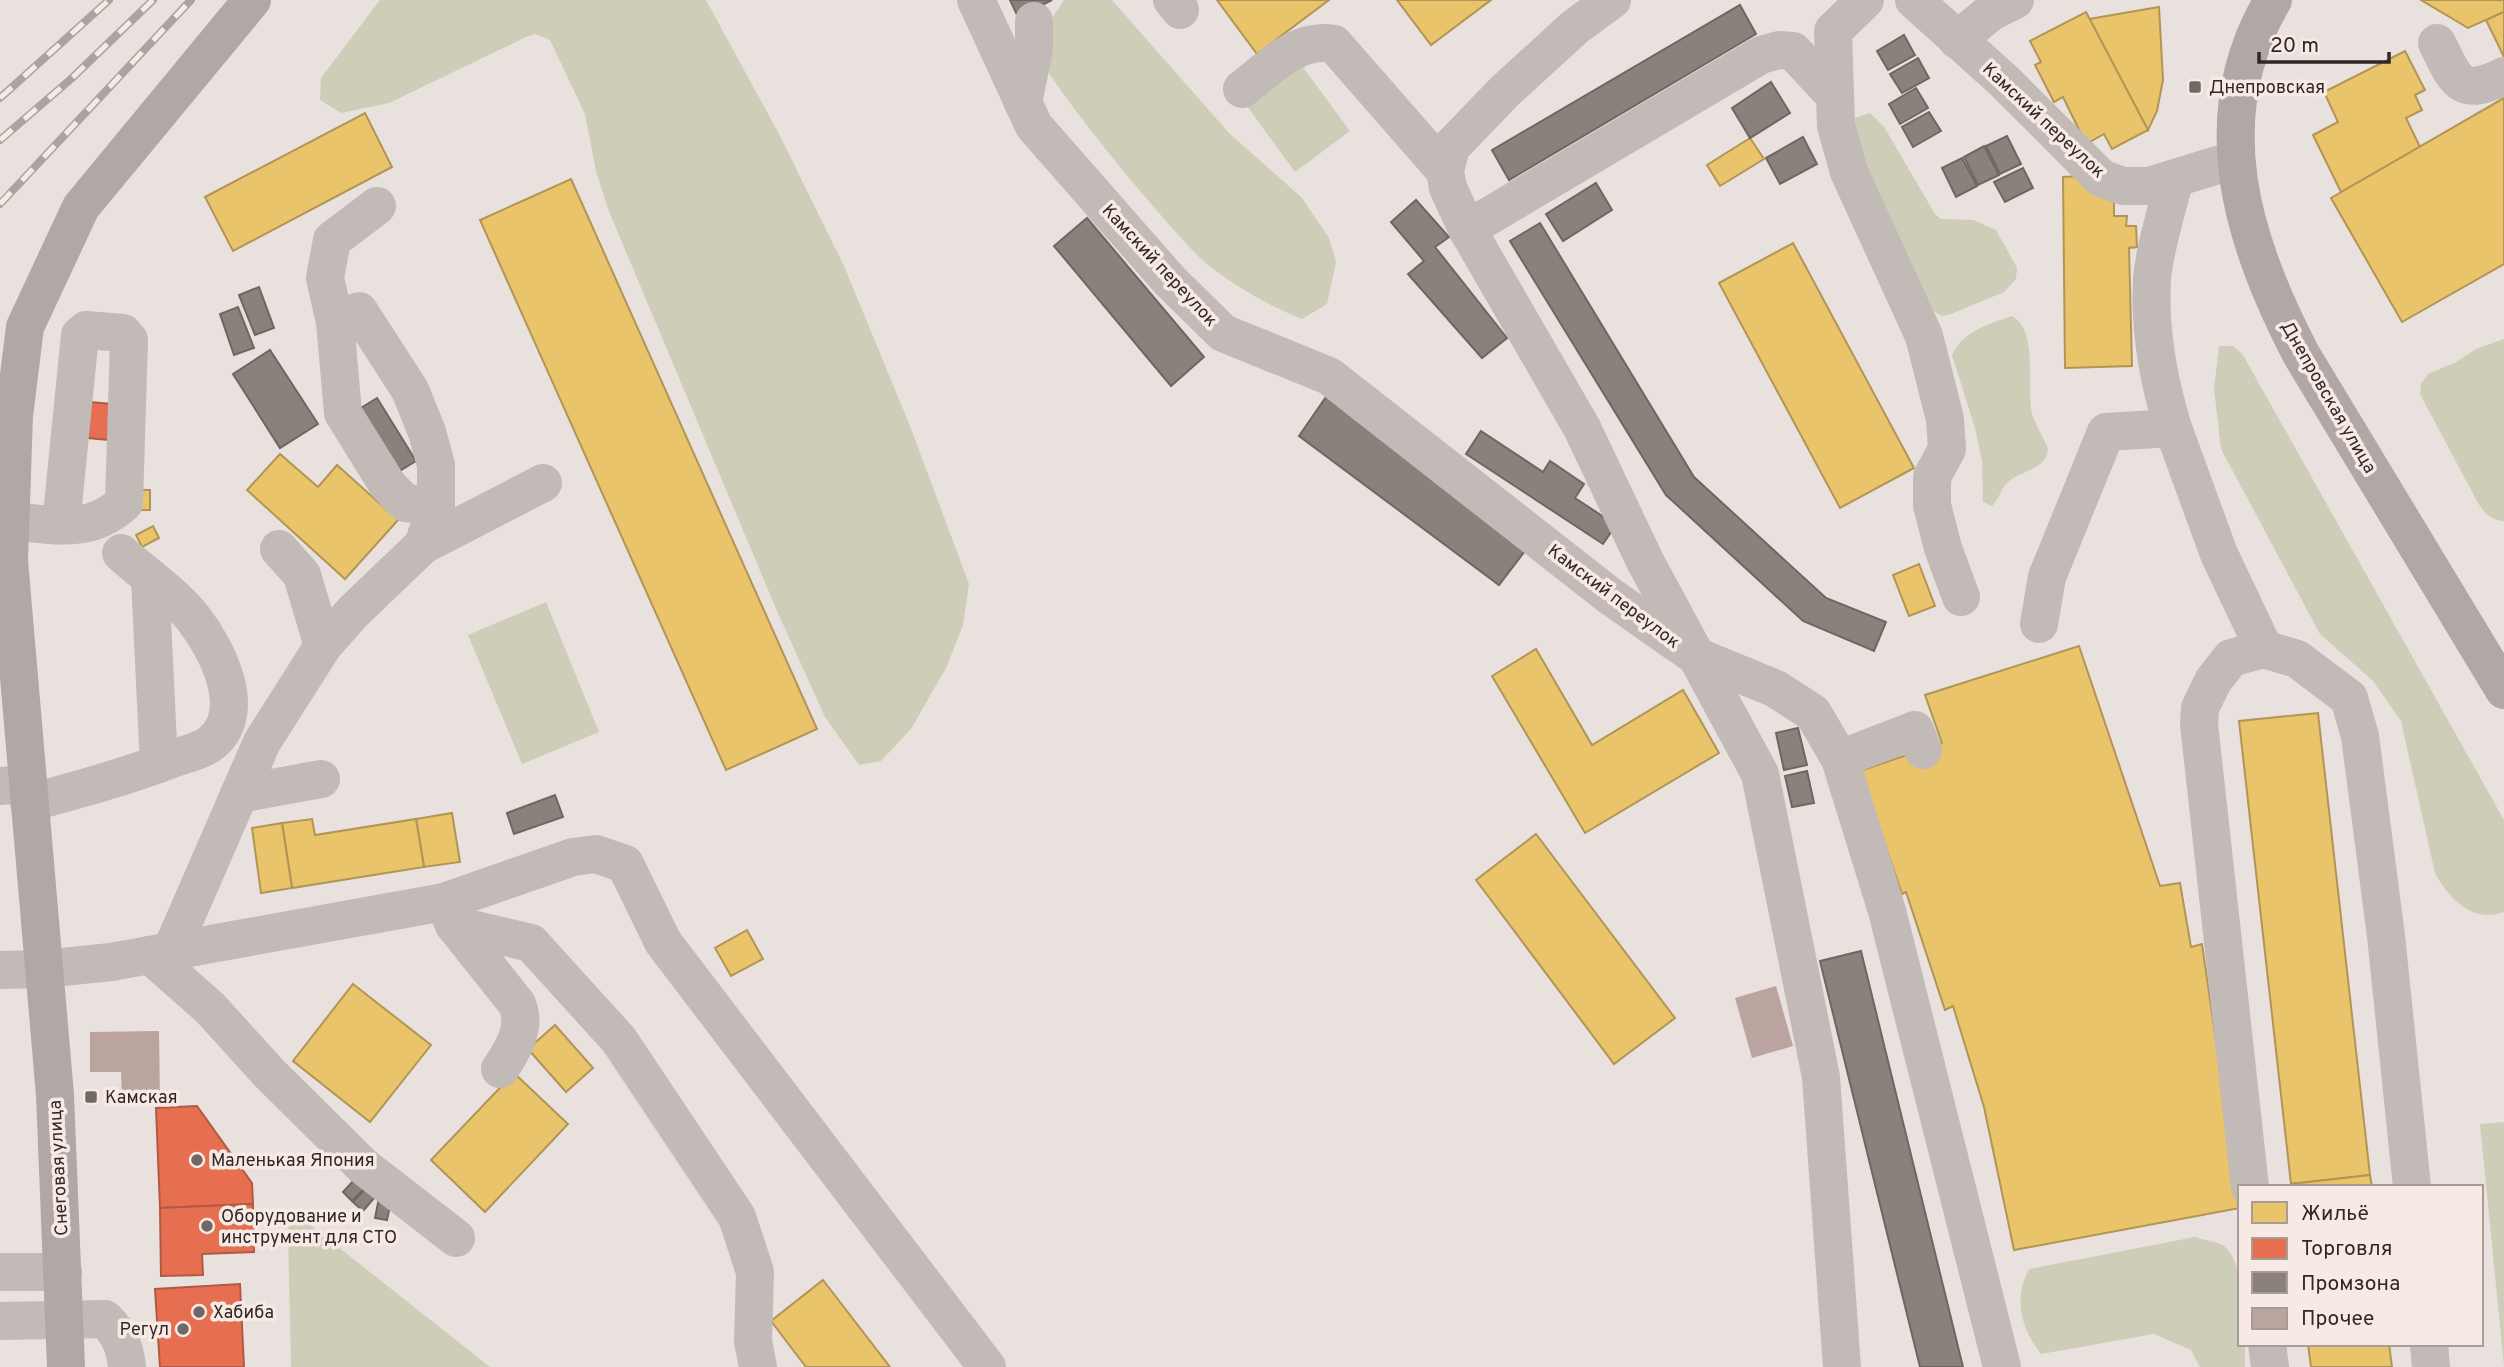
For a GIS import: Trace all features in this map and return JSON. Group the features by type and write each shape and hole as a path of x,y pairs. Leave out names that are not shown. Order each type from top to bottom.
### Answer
{"main road":[{"name":"Снеговая улица","path":"66,1367 56,1118 43,969 11,738 8,521 14,416 25,327 81,207 252,0"},
{"name":"Днепровская улица","path":"2273,0 2245,56 2236,100 2234,160 2252,239 2277,309 2301,354 2500,674"}],"lane":[{"name":"Камский переулок","path":"976,0 1034,126 1170,281 1223,333 1329,376 1610,596 1696,656"},
{"path":"1865,0 1833,31 1836,126 1850,172 1924,336 1945,419 1947,449 1932,477 1932,505 1943,548 1961,597"},
{"name":"Камский переулок","path":"1914,0 2004,81 2101,178 2123,186 2149,186 2234,160"},
{"path":"1956,40 1991,12 2015,0"},
{"path":"1446,171 1451,147 1504,92 1574,27 1609,1"},
{"path":"1023,103 1034,49 1034,21"},
{"path":"1242,89 1302,44 1318,41 1334,44 1446,171"},
{"path":"2437,43 2455,80 2464,85 2481,87 2504,76"},
{"path":"1467,229 1761,55 1779,50 1793,51 1833,94"},
{"name":"Камский переулок","path":"1446,171 1454,204 1582,428 1645,561 1696,656"},
{"path":"2175,178 2152,276 2152,335 2161,389 2219,554 2264,649"},
{"path":"377,206 332,240 325,278 335,322 343,413 387,484 405,503 436,506"},
{"path":"335,322 359,311 410,390 428,432 436,465 436,506 422,545"},
{"path":"0,356 25,327"},
{"path":"2039,624 2047,577 2106,432 2173,428"},
{"path":"160,953 262,742 323,646 353,612 422,545 543,483"},
{"path":"8,521 61,525"},
{"path":"279,549 302,575 323,646"},
{"path":"18,791 159,764 207,746 223,729 231,713 228,688 219,664 193,618 121,553"},
{"path":"150,579 159,764"},
{"path":"2250,1185 2199,723 2200,708 2213,681 2231,659 2264,649 2297,659 2349,698 2360,736 2386,936 2412,1185"},
{"path":"1696,656 1776,689 1813,713 1840,759 1887,911 2002,1367"},
{"path":"1696,656 1760,774 1821,1077 1842,1367"},
{"path":"1840,759 1915,730 1923,750"},
{"path":"239,794 321,779"},
{"path":"0,970 43,969 449,913 573,857 596,854 625,864 663,942 987,1367"},
{"path":"449,913 517,1004 522,1016 515,1047 500,1069"},
{"path":"449,913 531,943 619,1040 737,1217 755,1272 753,1341 758,1367"},
{"path":"160,953 269,1073 363,1166 456,1238"},
{"path":"0,1272 63,1272"},
{"path":"0,1321 65,1322 105,1319 117,1330 126,1353 127,1367"},
{"path":"2267,1346 2270,1367"},
{"path":"2429,1346 2431,1367"}],"green space":[{"path":"380,0 706,0 779,134 844,266 910,426 969,584 963,625 946,668 911,729 881,761 859,765 825,717 777,611 608,209 596,171 585,114 550,40 535,34 526,37 389,103 341,113 320,100 321,78"},
{"path":"1064,0 1112,0 1229,133 1302,198 1329,238 1336,262 1327,304 1302,319 1254,296 1209,266 1145,197 1063,94 1039,53 1044,32"},
{"path":"1299,62 1350,131 1295,172 1244,102"},
{"path":"1870,113 1884,127 1935,214 1941,219 1973,220 1996,230 2017,268 2016,279 2004,292 1951,314 1942,316 1931,310 1881,207 1849,120"},
{"path":"2012,316 2026,334 2032,414 2048,449 2038,466 2007,483 1992,506 1983,502 1982,461 1975,428 1952,355 1970,334"},
{"path":"2504,339 2504,521 2499,521 2486,513 2478,503 2420,394 2421,384 2428,374 2456,362 2476,349"},
{"path":"2219,346 2233,346 2243,355 2504,820 2504,912 2493,915 2472,912 2454,899 2440,882 2435,873 2401,721 2373,681 2320,634 2221,449 2214,389"},
{"path":"546,602 599,732 522,764 468,635"},
{"path":"2504,1122 2504,1366 2480,1124"},
{"path":"294,1219 304,1220 490,1367 291,1367 288,1229"},
{"path":"2195,1237 2216,1242 2230,1252 2235,1263 2238,1276 2238,1346 2245,1346 2245,1367 2200,1367 2191,1350 2154,1334 2041,1354 2028,1334 2020,1302 2029,1269"}],"building: Жильё":[{"path":"1217,0 1329,0 1257,54"},
{"path":"1397,0 1491,0 1431,45"},
{"path":"2421,0 2504,0 2504,12 2468,28"},
{"path":"2159,7 2163,80 2157,111 2148,130 2089,19"},
{"path":"2086,12 2148,130 2112,149 2104,134 2086,144 2063,97 2054,102 2035,65 2041,62 2030,41"},
{"path":"2504,12 2504,57 2486,20"},
{"path":"2405,51 2425,90 2415,95 2422,110 2406,118 2420,147 2341,192 2313,135 2338,122 2324,92"},
{"path":"2504,98 2504,264 2402,322 2331,198"},
{"path":"365,113 392,167 233,251 205,197"},
{"path":"1750,138 1764,159 1720,186 1707,165"},
{"path":"2082,176 2114,201 2114,216 2127,216 2126,226 2136,226 2137,247 2129,248 2132,366 2065,368 2063,177"},
{"path":"571,179 817,729 726,770 480,220"},
{"path":"1793,243 1914,468 1840,508 1719,283"},
{"path":"280,454 318,487 337,465 398,520 345,579 247,490"},
{"path":"137,490 150,490 150,510 137,510"},
{"path":"153,526 159,538 142,547 136,535"},
{"path":"1919,564 1935,606 1909,616 1893,575"},
{"path":"2079,646 2160,886 2180,883 2191,947 2202,944 2238,1208 2014,1250 1984,1107 1953,1006 1945,1010 1906,892 1902,894 1860,771 1942,743 1925,695"},
{"path":"1536,649 1592,745 1683,690 1719,753 1585,833 1492,676"},
{"path":"2318,713 2370,1175 2291,1184 2239,721"},
{"path":"452,813 460,862 424,867 416,819"},
{"path":"312,819 315,835 416,819 424,867 292,888 282,823"},
{"path":"282,823 292,888 261,893 252,828"},
{"path":"1536,834 1675,1018 1614,1064 1476,880"},
{"path":"747,930 763,959 731,976 715,948"},
{"path":"353,984 431,1045 370,1122 293,1061"},
{"path":"555,1025 593,1068 566,1092 528,1049"},
{"path":"514,1073 568,1124 485,1212 431,1160"},
{"path":"2370,1175 2372,1185 2291,1185"},
{"path":"823,1280 890,1367 806,1367 771,1321"},
{"path":"2308,1346 2389,1346 2392,1367 2311,1367"}],"building: Торговля":[{"path":"90,402 111,404 108,440 88,438"},
{"name":"Маленькая Япония","path":"197,1106 252,1183 253,1204 160,1208 156,1108"},
{"name":"Оборудование и инструмент для СТО","path":"253,1204 254,1252 202,1254 203,1275 161,1276 160,1208"},
{"name":"Хабиба","path":"240,1284 244,1367 160,1367 155,1289"}],"building: Промзона":[{"path":"1010,0 1052,0 1018,17"},
{"path":"1740,5 1756,34 1509,180 1492,150"},
{"path":"1904,35 1915,55 1888,70 1877,51"},
{"path":"1918,58 1929,78 1902,93 1890,74"},
{"path":"1771,82 1790,113 1750,138 1732,108"},
{"path":"1916,88 1928,108 1900,124 1889,104"},
{"path":"1929,112 1941,131 1913,147 1902,127"},
{"path":"2007,136 2021,164 2000,174 1986,146"},
{"path":"1803,137 1817,164 1780,184 1766,158"},
{"path":"1984,146 1999,175 1978,185 1964,157"},
{"path":"1962,158 1977,186 1956,197 1942,168"},
{"path":"2023,168 2033,188 2005,202 1994,182"},
{"path":"1596,183 1612,210 1563,241 1546,214"},
{"path":"1416,200 1449,237 1435,247 1507,338 1482,358 1408,274 1424,261 1391,222"},
{"path":"1087,218 1204,357 1171,386 1054,246"},
{"path":"1540,223 1694,477 1826,598 1886,622 1874,651 1803,621 1666,495 1510,241"},
{"path":"259,287 274,328 255,335 239,295"},
{"path":"238,307 254,348 234,355 220,314"},
{"path":"270,350 318,424 280,448 233,374"},
{"path":"1326,397 1528,547 1499,585 1299,436"},
{"path":"377,398 416,461 390,477 351,414"},
{"path":"1481,431 1543,472 1550,461 1584,484 1575,498 1616,525 1603,544 1466,454"},
{"path":"1798,728 1807,765 1784,770 1776,733"},
{"path":"1807,771 1814,803 1792,807 1785,776"},
{"path":"555,795 563,817 514,834 507,813"},
{"path":"1861,951 1963,1367 1920,1367 1820,961"},
{"path":"356,1178 366,1187 352,1201 343,1192"},
{"path":"366,1188 376,1196 363,1211 353,1202"},
{"path":"379,1198 391,1201 387,1220 375,1218"}],"building: Прочее":[{"path":"1776,986 1793,1046 1752,1058 1735,998"},
{"path":"159,1031 160,1102 122,1102 121,1072 90,1072 90,1032"}],"railway":[{"path":"0,98 109,0"},
{"path":"0,140 71,79 153,0"},
{"path":"0,204 191,0"}],"place":[{"name":"Днепровская","path":"2195,87"},
{"name":"Камская","path":"91,1097"},
{"name":"Маленькая Япония","path":"197,1160"},
{"name":"Оборудование и инструмент для СТО","path":"207,1226"},
{"name":"Хабиба","path":"199,1312"},
{"name":"Регул","path":"183,1329"}]}
